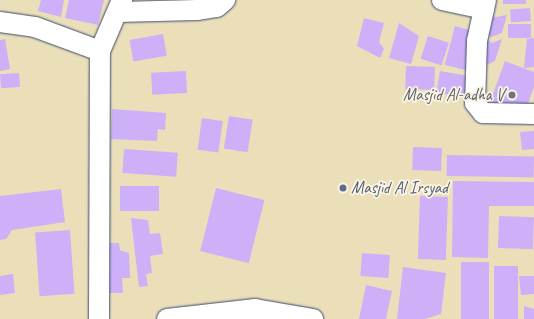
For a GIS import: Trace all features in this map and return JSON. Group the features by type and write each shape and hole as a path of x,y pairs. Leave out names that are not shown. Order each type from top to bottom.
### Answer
{"street":[{"path":"99,319 100,51 120,6 197,10 217,7 225,0"},
{"path":"442,0 485,5 477,41 472,92 475,103 483,113 534,114"},
{"path":"0,22 35,27 100,51"},
{"path":"167,319 255,309 280,315 313,319"}],"building":[{"path":"41,0 64,0 61,17 38,11"},
{"path":"69,0 104,0 98,25 65,18"},
{"path":"503,0 526,0 526,4 503,4"},
{"path":"530,8 531,21 511,22 510,9"},
{"path":"488,14 496,17 507,15 502,33 491,37 481,33"},
{"path":"364,18 384,23 379,42 384,49 380,58 357,46"},
{"path":"399,23 419,36 411,64 389,58"},
{"path":"508,24 531,24 531,38 508,38"},
{"path":"455,26 477,32 467,71 445,65"},
{"path":"163,34 167,56 133,62 130,40"},
{"path":"428,36 449,43 442,66 421,59"},
{"path":"485,38 492,43 502,39 495,61 487,65 480,58"},
{"path":"534,38 534,67 524,68 527,39"},
{"path":"5,39 10,69 0,71 0,40"},
{"name":"Masjid Al-adha V","path":"505,61 534,72 534,87 524,115 490,102"},
{"path":"406,66 435,67 434,90 405,89"},
{"path":"186,71 187,93 152,95 151,73"},
{"path":"440,71 469,76 465,98 436,93"},
{"path":"19,73 20,87 1,88 0,74"},
{"path":"112,109 166,113 165,130 158,129 157,141 111,139"},
{"path":"229,116 253,120 248,152 224,149"},
{"path":"202,118 223,121 218,153 198,150"},
{"path":"534,131 534,149 522,150 520,132"},
{"path":"413,147 442,148 441,171 412,170"},
{"path":"124,149 178,153 176,177 122,173"},
{"path":"447,155 534,157 534,178 447,176"},
{"path":"453,181 534,182 534,206 489,206 488,258 452,257"},
{"path":"120,186 159,186 159,211 120,211"},
{"path":"216,188 265,200 249,263 200,251"},
{"path":"61,189 65,222 12,230 6,239 0,240 0,196"},
{"path":"420,196 448,197 446,260 418,259"},
{"path":"499,216 534,217 533,249 498,248"},
{"path":"131,218 148,220 150,234 160,233 163,254 150,256 152,273 146,274 148,286 139,287"},
{"path":"70,230 74,294 40,296 35,232"},
{"path":"101,243 119,243 120,250 129,253 130,278 122,278 123,293 103,293"},
{"path":"362,253 390,255 388,278 360,276"},
{"path":"461,262 489,262 489,319 461,319"},
{"path":"494,266 518,266 518,319 494,319"},
{"path":"403,267 446,273 441,314 425,319 397,319"},
{"path":"13,274 15,293 0,295 0,276"},
{"path":"519,276 534,276 534,294 521,295"},
{"path":"366,285 392,291 386,319 359,319"},
{"path":"524,306 534,309 534,319 524,319"}],"place":[{"name":"Masjid Al-adha V","path":"512,95"},
{"name":"Masjid Al Irsyad","path":"343,188"}]}
